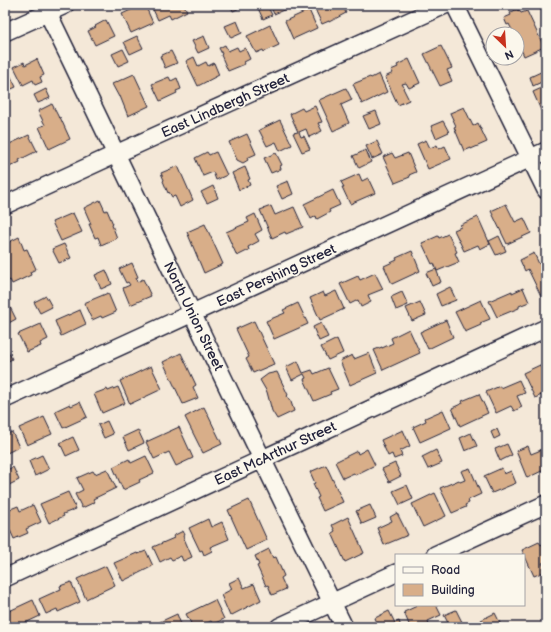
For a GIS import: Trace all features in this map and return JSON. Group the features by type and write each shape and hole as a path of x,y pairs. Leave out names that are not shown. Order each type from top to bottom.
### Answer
{"street":[{"path":"5,32 46,9 65,5"},
{"name":"East Lindbergh Street","path":"5,205 445,5"},
{"path":"455,5 546,190"},
{"name":"North Union Street","path":"46,9 344,627"},
{"name":"East Pershing Street","path":"5,400 546,151"},
{"name":"East McArthur Street","path":"5,578 546,328"},
{"path":"437,554 546,504"},
{"path":"278,627 395,573"}],"building":[{"path":"145,5 153,23 131,33 122,14"},
{"path":"151,5 184,5 187,11 171,19 169,15 158,20"},
{"path":"230,5 244,5 244,6 233,11"},
{"path":"267,5 272,15 263,19 257,6"},
{"path":"270,5 284,5 286,9 274,14"},
{"path":"320,5 342,5 346,13 322,24 314,7"},
{"path":"517,9 521,13 527,11 544,47 525,56 525,26 507,25 504,18 511,15 510,13"},
{"path":"309,10 317,28 293,39 285,21"},
{"path":"106,20 114,36 95,45 88,31"},
{"path":"237,21 242,33 231,38 225,26"},
{"path":"270,25 279,45 264,52 263,50 256,53 247,36"},
{"path":"137,36 143,48 130,54 124,42"},
{"path":"204,36 209,48 198,53 192,41"},
{"path":"225,45 228,51 237,47 239,51 245,48 250,59 244,62 245,64 228,71 219,48"},
{"path":"441,46 452,68 447,70 452,81 440,86 424,54"},
{"path":"123,49 129,61 118,66 112,54"},
{"path":"171,51 177,63 165,68 160,56"},
{"path":"194,57 198,66 206,62 208,66 214,63 219,75 198,86 186,61"},
{"path":"37,59 44,75 40,77 42,82 35,85 33,80 23,85 14,67 24,62 25,65"},
{"path":"409,59 420,83 409,88 406,83 402,84 409,100 398,105 385,77 393,73 391,70 398,67 397,65"},
{"path":"8,71 16,87 5,92 5,73"},
{"path":"543,71 546,80 533,86 530,77"},
{"path":"134,74 149,106 128,116 120,96 119,97 112,84"},
{"path":"379,74 387,92 362,104 353,84"},
{"path":"169,77 171,81 177,78 181,89 176,91 177,93 160,101 152,84"},
{"path":"546,86 546,114 543,115 533,92"},
{"path":"346,88 352,100 341,105 349,123 333,131 319,100"},
{"path":"46,89 50,98 38,103 34,95"},
{"path":"52,104 70,139 49,149 39,127 45,125 38,111"},
{"path":"315,106 322,122 318,123 322,131 309,137 306,129 299,132 301,137 304,136 310,149 302,152 293,133 298,132 290,114 302,108 304,111"},
{"path":"464,107 473,126 478,123 487,142 464,151 450,113"},
{"path":"376,111 381,124 369,129 363,116"},
{"path":"280,120 292,145 280,151 276,142 267,146 259,130"},
{"path":"443,121 449,132 436,138 431,126"},
{"path":"247,134 256,154 247,158 248,160 243,163 237,160 229,142"},
{"path":"29,135 37,151 19,160 20,162 5,169 5,146"},
{"path":"426,140 430,148 437,145 439,149 445,146 451,159 428,169 417,144"},
{"path":"377,141 383,154 372,159 366,146"},
{"path":"366,150 371,162 359,168 353,156"},
{"path":"207,152 209,155 216,152 227,175 216,180 213,172 203,176 195,158"},
{"path":"276,153 282,165 280,166 281,169 271,173 264,158"},
{"path":"392,153 395,158 408,153 416,172 409,175 410,177 395,183 383,157"},
{"path":"178,166 193,200 180,207 175,196 172,197 169,192 168,193 161,173"},
{"path":"245,167 250,179 248,180 250,185 239,190 232,173"},
{"path":"359,174 362,181 368,178 375,193 350,204 341,182"},
{"path":"288,181 293,194 282,199 276,186"},
{"path":"213,186 218,198 207,203 201,192"},
{"path":"333,190 340,205 329,210 330,212 317,219 316,216 311,219 304,204"},
{"path":"100,200 105,211 107,210 117,238 101,245 98,237 95,238 84,208"},
{"path":"506,204 515,222 524,218 531,233 507,244 491,211"},
{"path":"271,206 275,215 294,207 303,227 286,234 285,232 272,238 260,210"},
{"path":"73,213 82,232 61,241 52,222"},
{"path":"255,214 262,230 255,234 259,241 248,247 249,250 237,256 226,232 249,222 247,218"},
{"path":"478,217 490,244 480,249 478,245 464,251 454,230 461,227 460,225"},
{"path":"205,224 223,264 204,273 187,232"},
{"path":"448,234 457,252 455,253 459,262 437,271 422,243 438,236 439,238"},
{"path":"499,236 506,251 496,255 489,241"},
{"path":"19,237 24,250 27,249 36,269 30,272 31,275 12,284 10,280 5,283 5,244"},
{"path":"64,244 71,258 59,263 52,249"},
{"path":"412,251 420,271 392,284 384,266 397,260 396,258"},
{"path":"534,253 539,264 546,263 546,294 541,296 528,269 525,271 520,260"},
{"path":"132,263 138,277 136,278 137,282 143,279 151,296 130,305 123,288 130,285 128,282 126,283 119,269"},
{"path":"436,269 441,282 432,286 426,273"},
{"path":"106,270 112,284 101,289 95,275"},
{"path":"375,273 383,289 368,295 371,302 361,307 358,300 350,304 340,284 358,276 360,280"},
{"path":"450,287 456,300 441,306 436,294"},
{"path":"523,288 529,302 497,317 489,301"},
{"path":"336,291 344,309 320,320 310,298 323,292 325,296"},
{"path":"402,292 408,305 396,310 391,297"},
{"path":"108,293 116,312 102,318 101,316 92,320 84,303"},
{"path":"46,296 52,307 40,313 34,302"},
{"path":"481,300 490,319 465,332 455,312"},
{"path":"420,302 426,315 412,321 406,308"},
{"path":"298,303 308,324 274,339 266,321 285,313 283,310"},
{"path":"10,307 16,319 5,325 5,309"},
{"path":"80,310 86,324 61,336 55,321"},
{"path":"446,320 453,337 428,349 420,332"},
{"path":"254,321 274,364 253,373 246,359 249,357 236,329"},
{"path":"321,323 328,337 319,341 313,327"},
{"path":"41,324 48,339 40,343 41,346 27,352 18,334"},
{"path":"409,329 420,353 383,370 374,350 393,343 391,338"},
{"path":"337,339 343,353 328,360 321,347"},
{"path":"5,345 12,359 5,363"},
{"path":"181,353 196,385 193,387 198,398 183,404 163,362"},
{"path":"369,353 377,373 350,385 340,361 352,355 354,359"},
{"path":"298,361 303,373 312,370 314,374 328,368 338,389 330,392 331,394 314,401 304,379 306,378 304,374 292,380 286,367"},
{"path":"540,365 543,372 546,370 546,393 535,398 523,373"},
{"path":"151,366 162,389 130,404 120,381"},
{"path":"277,372 294,411 277,419 272,411 267,392 260,380 268,374"},
{"path":"519,380 525,393 517,396 522,407 514,411 511,406 496,413 486,392"},
{"path":"118,387 125,403 102,413 94,394"},
{"path":"479,394 488,413 460,426 452,408 463,403 462,401"},
{"path":"80,402 87,417 63,428 55,411 70,404 71,406"},
{"path":"204,407 222,444 203,453 185,417"},
{"path":"443,410 451,428 420,442 413,427 426,421 425,418"},
{"path":"44,417 52,434 27,445 19,428"},
{"path":"107,421 113,434 104,438 98,425"},
{"path":"179,427 193,458 176,466 169,452 154,459 146,442"},
{"path":"497,429 500,436 494,439 491,432"},
{"path":"138,430 144,443 129,450 123,437"},
{"path":"403,430 410,446 400,451 402,456 394,459 392,454 388,456 381,440"},
{"path":"12,432 19,447 5,454 5,435"},
{"path":"471,433 477,446 465,451 460,438"},
{"path":"73,437 79,450 66,456 60,443"},
{"path":"507,444 512,455 500,461 495,449"},
{"path":"528,446 531,454 546,448 546,469 527,478 516,451"},
{"path":"367,449 375,465 355,475 354,473 343,478 335,462 357,451 358,454"},
{"path":"436,450 442,463 428,469 422,457"},
{"path":"42,455 49,469 35,476 29,461"},
{"path":"146,456 154,473 123,490 113,467 129,459 131,463"},
{"path":"395,463 401,476 389,482 382,469"},
{"path":"326,465 343,502 323,511 317,498 319,497 313,484 315,483 310,472"},
{"path":"13,467 19,480 5,487 5,471"},
{"path":"470,468 481,494 468,500 469,503 465,505 466,507 452,513 440,488 459,480 460,482 465,480 461,471"},
{"path":"502,468 504,474 511,471 516,483 492,493 484,476"},
{"path":"107,469 116,488 93,499 95,502 82,508 75,494 83,490 77,478 93,471 95,474"},
{"path":"407,485 413,499 400,505 393,491"},
{"path":"68,492 76,509 63,514 64,516 49,523 40,504"},
{"path":"435,493 446,516 423,527 412,504"},
{"path":"249,500 267,540 246,550 228,510"},
{"path":"33,505 41,522 26,529 28,533 14,539 5,519 5,517 10,515 8,510 18,506 20,511"},
{"path":"370,505 376,518 362,524 356,511"},
{"path":"397,513 408,535 384,545 377,528 392,521 390,517"},
{"path":"348,517 364,553 345,562 332,533 335,531 332,525"},
{"path":"208,519 211,527 222,522 229,539 210,547 212,551 204,555 202,550 200,551 189,528"},
{"path":"183,531 185,535 183,536 192,557 183,561 181,556 172,560 170,557 160,562 153,547 174,538 173,536"},
{"path":"539,542 541,545 546,542 546,562 542,563 546,571 534,576 522,550"},
{"path":"269,549 273,558 276,557 284,576 281,578 286,589 272,595 257,566 259,565 255,556"},
{"path":"146,551 153,566 123,581 114,563 137,553"},
{"path":"106,566 115,585 86,599 77,579"},
{"path":"239,578 244,588 254,584 261,600 230,616 221,595 232,589 229,583"},
{"path":"71,582 80,602 58,612 57,609 46,614 39,599 61,589 60,586"},
{"path":"33,600 40,616 21,625 22,627 6,627 5,613"},
{"path":"215,600 224,619 213,624 211,621 199,627 193,627 186,614"},
{"path":"417,606 436,606 441,615 428,621 430,627 410,627 404,612"},
{"path":"456,610 462,622 450,627 444,615"},
{"path":"389,611 395,623 399,621 401,627 379,627 375,618"},
{"path":"495,613 501,625 498,627 484,627 481,620"},
{"path":"177,614 182,627 150,627 164,620"}]}
